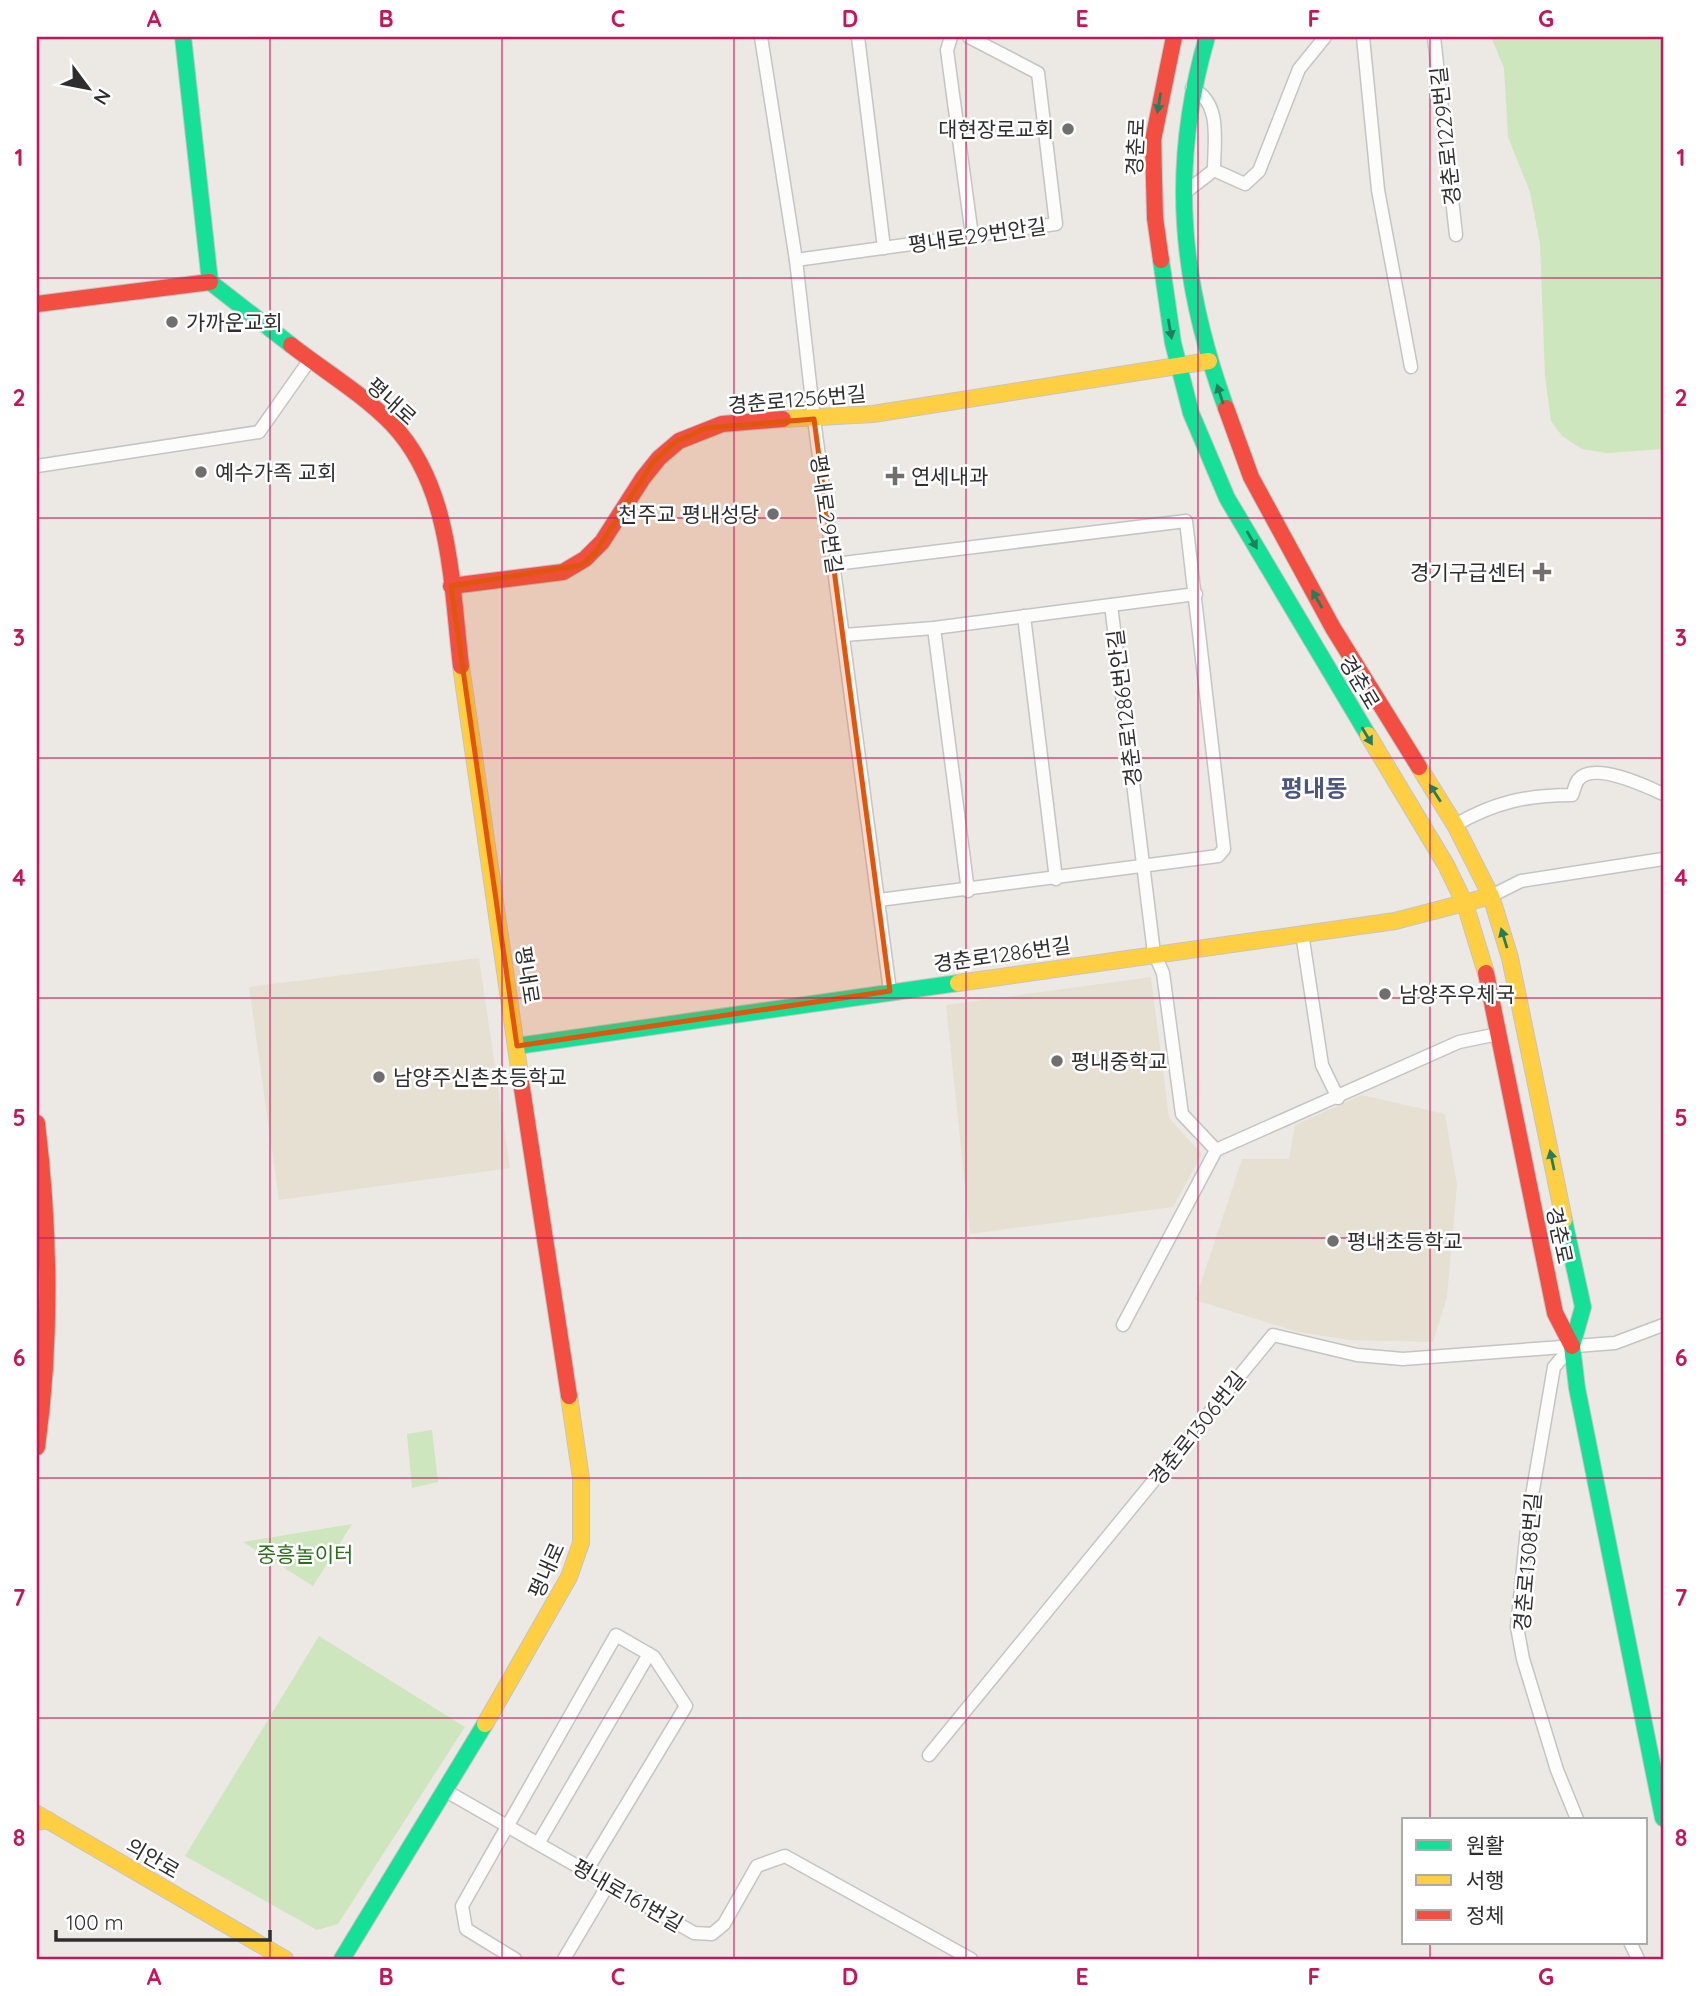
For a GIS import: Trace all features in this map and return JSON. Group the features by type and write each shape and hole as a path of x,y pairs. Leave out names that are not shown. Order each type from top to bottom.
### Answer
{"street":[{"path":"37,304 210,282 183,37"},
{"name":"평내로29번길","path":"761,37 796,260 814,419 890,991"},
{"path":"858,37 884,248"},
{"path":"951,37 947,50 972,236"},
{"name":"평내로29번안길","path":"796,260 1056,225 1038,74 969,37"},
{"name":"경춘로","path":"1174,37 1153,140 1155,218 1177,367 1191,413 1227,498 1446,865 1465,904 1486,972 1555,1313 1572,1346 1577,1388 1663,1818"},
{"name":"경춘로","path":"1207,37 1192,88 1185,133 1182,194 1186,248 1209,361 1251,477 1333,628 1455,825 1491,896 1510,958 1535,1091 1583,1307 1572,1346"},
{"path":"1214,170 1245,184 1259,171 1299,69 1325,37"},
{"path":"1363,37 1378,190 1411,367"},
{"name":"경춘로1229번길","path":"1434,37 1456,235"},
{"path":"1192,88 1204,94 1213,110 1214,170"},
{"path":"1182,194 1214,170"},
{"name":"평내로","path":"210,282 390,422 416,455 436,502 451,586 483,829 580,1478 580,1543 569,1577 446,1791 342,1959"},
{"path":"37,466 259,432 309,361"},
{"name":"경춘로1256번길","path":"451,586 564,572 580,565 594,553 653,462 674,442 706,428 752,421 850,417 1209,361"},
{"path":"835,564 1186,521 1196,594 1224,849 1218,856 968,891 879,900"},
{"path":"1111,605 1196,594"},
{"name":"경춘로1286번안길","path":"844,635 934,628 1111,605 1154,954 1163,973 1182,1114 1216,1150"},
{"path":"1024,616 1056,879"},
{"path":"934,628 968,891"},
{"path":"1455,825 1477,813 1525,797 1572,796 1577,780 1584,775 1598,772 1663,794"},
{"path":"1491,896 1521,881 1663,859"},
{"name":"경춘로1286번길","path":"517,1046 1395,920 1491,896"},
{"path":"1302,933 1322,1065 1338,1098"},
{"path":"1124,1325 1216,1150 1460,1042 1498,1034"},
{"path":"37,1123 48,1207 51,1277 47,1366 37,1447"},
{"path":"1572,1346 1615,1343 1663,1325"},
{"name":"경춘로1306번길","path":"929,1755 1273,1335 1357,1355 1404,1359 1572,1346"},
{"name":"경춘로1308번길","path":"1572,1346 1554,1367 1528,1519 1517,1627 1523,1659 1577,1818"},
{"path":"515,1959 466,1929 462,1906 616,1635 649,1654 687,1706 587,1871"},
{"path":"539,1842 649,1654"},
{"name":"평내로161번길","path":"446,1791 694,1933 712,1934 724,1924 757,1866 785,1856 971,1959"},
{"name":"의안로","path":"40,1818 285,1959"},
{"path":"564,1959 609,1883"}],"highlighted area":[{"path":"814,419 890,991 517,1046 451,586 581,565 595,553 653,462 675,442 706,428"}],"shaded area":[{"name":"남양주신촌초등학교","path":"479,958 510,1168 279,1200 249,987"},
{"name":"평내중학교","path":"1151,977 1169,1118 1202,1154 1173,1207 970,1234 946,1005"},
{"name":"평내초등학교","path":"1362,1095 1445,1114 1457,1185 1447,1297 1433,1342 1349,1340 1298,1332 1195,1300 1242,1159 1289,1159 1295,1125"}],"green space":[{"path":"1491,37 1663,37 1663,449 1607,453 1582,449 1562,436 1551,421 1545,376 1540,244 1530,192 1508,137 1504,68"},
{"path":"432,1430 438,1482 412,1488 407,1434"},
{"name":"중흥놀이터","path":"352,1524 313,1586 243,1542"},
{"path":"319,1636 465,1727 338,1924 317,1930 185,1856"}],"traffic: fast":[{"path":"183,37 210,282 291,345"},
{"path":"1207,37 1187,132 1185,224 1198,315 1226,408"},
{"path":"1161,260 1173,343 1191,413 1227,498 1368,735"},
{"path":"517,1046 958,983"},
{"path":"1564,1220 1583,1307 1572,1346 1577,1388 1663,1818"},
{"path":"342,1959 485,1724"}],"traffic: slow":[{"path":"783,419 873,414 1209,361"},
{"path":"461,666 521,1082"},
{"path":"1368,735 1446,865 1465,904 1486,973"},
{"path":"1419,767 1455,825 1491,896 1510,958 1564,1220"},
{"path":"958,983 1395,921 1491,896"},
{"path":"485,1724 569,1577 581,1543 581,1478 569,1396"},
{"path":"37,1814 285,1959"},
{"path":"37,1822 48,1820"}],"traffic: jam":[{"path":"1161,260 1155,218 1153,140 1174,37"},
{"path":"37,304 210,282"},
{"path":"291,345 381,413 412,449 427,477 438,507 451,570 461,666"},
{"path":"1226,408 1251,477 1333,628 1419,767"},
{"path":"451,586 563,572 585,559 602,542 643,478 659,458 679,441 722,424 783,419"},
{"path":"1486,973 1555,1313 1572,1346"},
{"path":"521,1082 569,1396"},
{"path":"37,1123 45,1204 48,1285 45,1366 37,1447"}],"place":[{"name":"대현장로교회","path":"1068,129"},
{"name":"가까운교회","path":"172,322"},
{"name":"예수가족 교회","path":"201,472"},
{"name":"연세내과","path":"895,476"},
{"name":"천주교 평내성당","path":"773,514"},
{"name":"경기구급센터","path":"1542,572"},
{"name":"남양주우체국","path":"1385,994"},
{"name":"평내중학교","path":"1057,1061"},
{"name":"남양주신촌초등학교","path":"379,1077"},
{"name":"평내초등학교","path":"1333,1241"}],"district":[{"name":"평내동","path":"1314,788"}]}
